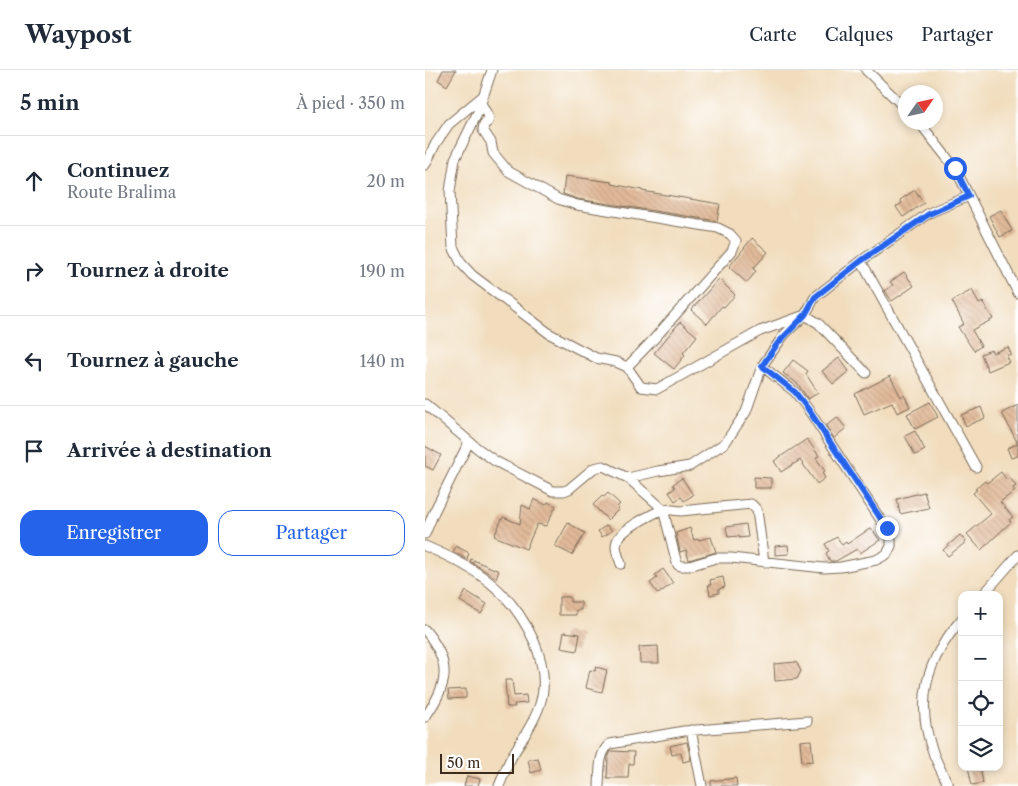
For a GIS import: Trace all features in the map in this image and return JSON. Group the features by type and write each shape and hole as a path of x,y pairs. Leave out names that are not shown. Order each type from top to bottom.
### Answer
{"street":[{"path":"492,70 482,100 455,159 450,191 453,247 461,263 471,275 551,334 596,358 616,362 627,367 641,387 657,389 760,331 805,315 819,322 866,373"},
{"path":"867,70 898,101"},
{"path":"425,165 436,143 449,124 482,100"},
{"path":"482,100 489,118 488,122 484,124 483,130 491,142 493,154 514,176 557,199 577,205 718,228 730,234 735,241 732,250 627,367"},
{"path":"925,130 955,168 1018,293"},
{"path":"629,478 690,466 725,443 747,412 762,366 778,343 805,315 815,297 861,261 929,214 969,196"},
{"path":"861,261 976,467"},
{"path":"425,404 469,442 495,461 553,491 564,492 594,468 598,467 610,469 629,478 663,509 678,565 689,566 716,558 731,558 824,568 841,567 876,560 887,554 891,546 891,538 881,519 808,409 795,392 762,366"},
{"path":"425,534 469,442"},
{"path":"621,564 616,550 616,542 619,536 663,509 681,511 751,504 757,510 764,562"},
{"path":"425,546 460,562 503,593 527,625 539,653 542,666 540,704 499,786"},
{"path":"986,591 1018,555"},
{"path":"949,786 931,745 926,726 925,700 928,676 937,652 958,624"},
{"path":"425,630 439,650 443,660 444,671 439,695 425,718"},
{"path":"599,786 601,757 604,748 610,744 691,730 807,721"},
{"path":"691,730 702,786"}],"building":[{"path":"443,70 456,70 447,86 438,80"},
{"path":"565,176 612,182 612,184 642,191 720,204 717,221 578,199 563,194"},
{"path":"915,190 924,203 903,217 896,207 902,203 900,200"},
{"path":"1001,210 1012,231 1000,237 989,216"},
{"path":"752,238 768,252 753,269 756,271 747,283 729,267"},
{"path":"904,272 914,286 892,301 885,291 893,285 890,282"},
{"path":"719,279 735,295 724,307 722,306 707,324 691,310"},
{"path":"972,290 979,304 983,302 993,319 972,330 981,346 974,351 958,327 964,324 952,301"},
{"path":"680,322 697,336 683,353 685,355 674,369 654,353"},
{"path":"1008,347 1011,354 1006,356 1009,362 988,371 981,354 991,350 993,353"},
{"path":"839,358 849,371 833,384 822,371"},
{"path":"793,360 808,371 806,374 818,393 808,399 798,384 783,373"},
{"path":"890,376 901,397 904,395 910,407 897,413 892,402 864,414 855,394"},
{"path":"930,402 938,417 915,429 907,414"},
{"path":"1018,405 1018,444 1002,413"},
{"path":"981,407 985,418 966,426 961,415"},
{"path":"837,417 846,428 834,438 826,426"},
{"path":"915,431 925,450 915,455 905,436"},
{"path":"807,439 819,456 816,458 825,471 822,473 825,478 817,484 800,460 781,472 774,461"},
{"path":"1018,444 1018,456 1011,458 1007,448"},
{"path":"425,446 441,455 433,470 425,466"},
{"path":"1001,472 1007,480 1010,478 1016,486 1013,488 1015,491 1000,502 1013,517 1009,520 1011,522 981,550 967,534 991,514 973,493 985,481 987,483"},
{"path":"754,477 771,478 771,488 754,488"},
{"path":"682,478 693,495 684,501 681,497 675,501 669,492 675,488 673,484"},
{"path":"924,492 929,508 900,514 897,499"},
{"path":"608,493 620,504 617,507 619,509 608,520 593,505"},
{"path":"534,499 546,505 548,502 556,506 546,526 537,524 526,549 494,536 503,517 520,524 522,505 530,509"},
{"path":"568,523 585,533 572,555 555,546"},
{"path":"746,524 748,537 728,537 726,527"},
{"path":"607,525 612,531 602,537 598,531"},
{"path":"690,528 694,540 711,537 716,552 689,560 686,550 680,552 676,533"},
{"path":"871,528 880,540 860,553 857,549 836,561 830,561 826,553 829,551 825,544 837,537 842,545 846,542 847,544"},
{"path":"960,535 966,542 948,556 943,550"},
{"path":"788,545 789,554 775,555 775,546"},
{"path":"456,546 469,553 467,559 453,552"},
{"path":"471,559 499,571 496,578 470,561"},
{"path":"663,569 673,583 658,594 650,583 657,578 655,575"},
{"path":"723,577 725,587 719,589 719,593 710,595 708,585 711,585 710,580"},
{"path":"466,591 487,604 481,614 460,601"},
{"path":"559,597 570,597 570,602 581,602 581,610 576,610 576,615 559,615"},
{"path":"564,632 580,634 577,651 561,648"},
{"path":"658,646 659,663 640,663 639,647"},
{"path":"796,662 801,671 797,679 775,681 774,664"},
{"path":"596,667 607,670 602,692 586,688 590,670 595,671"},
{"path":"505,680 512,680 514,696 526,695 527,703 514,704 515,707 507,707"},
{"path":"466,689 466,698 449,699 448,690"},
{"path":"811,740 813,761 802,762 800,741"},
{"path":"687,742 691,760 683,762 681,753 672,755 670,746"},
{"path":"611,751 634,752 633,764 629,764 628,778 607,778 608,758"},
{"path":"538,758 541,770 531,773 528,760"},
{"path":"969,771 981,771 983,783 972,785"},
{"path":"467,776 480,779 478,786 464,786"},
{"path":"736,778 737,786 711,786 711,781"}],"route":[{"path":"887,528 849,469 795,392 762,366 778,343 805,315 815,297 861,261 929,214 945,205 969,196 955,168"}]}
